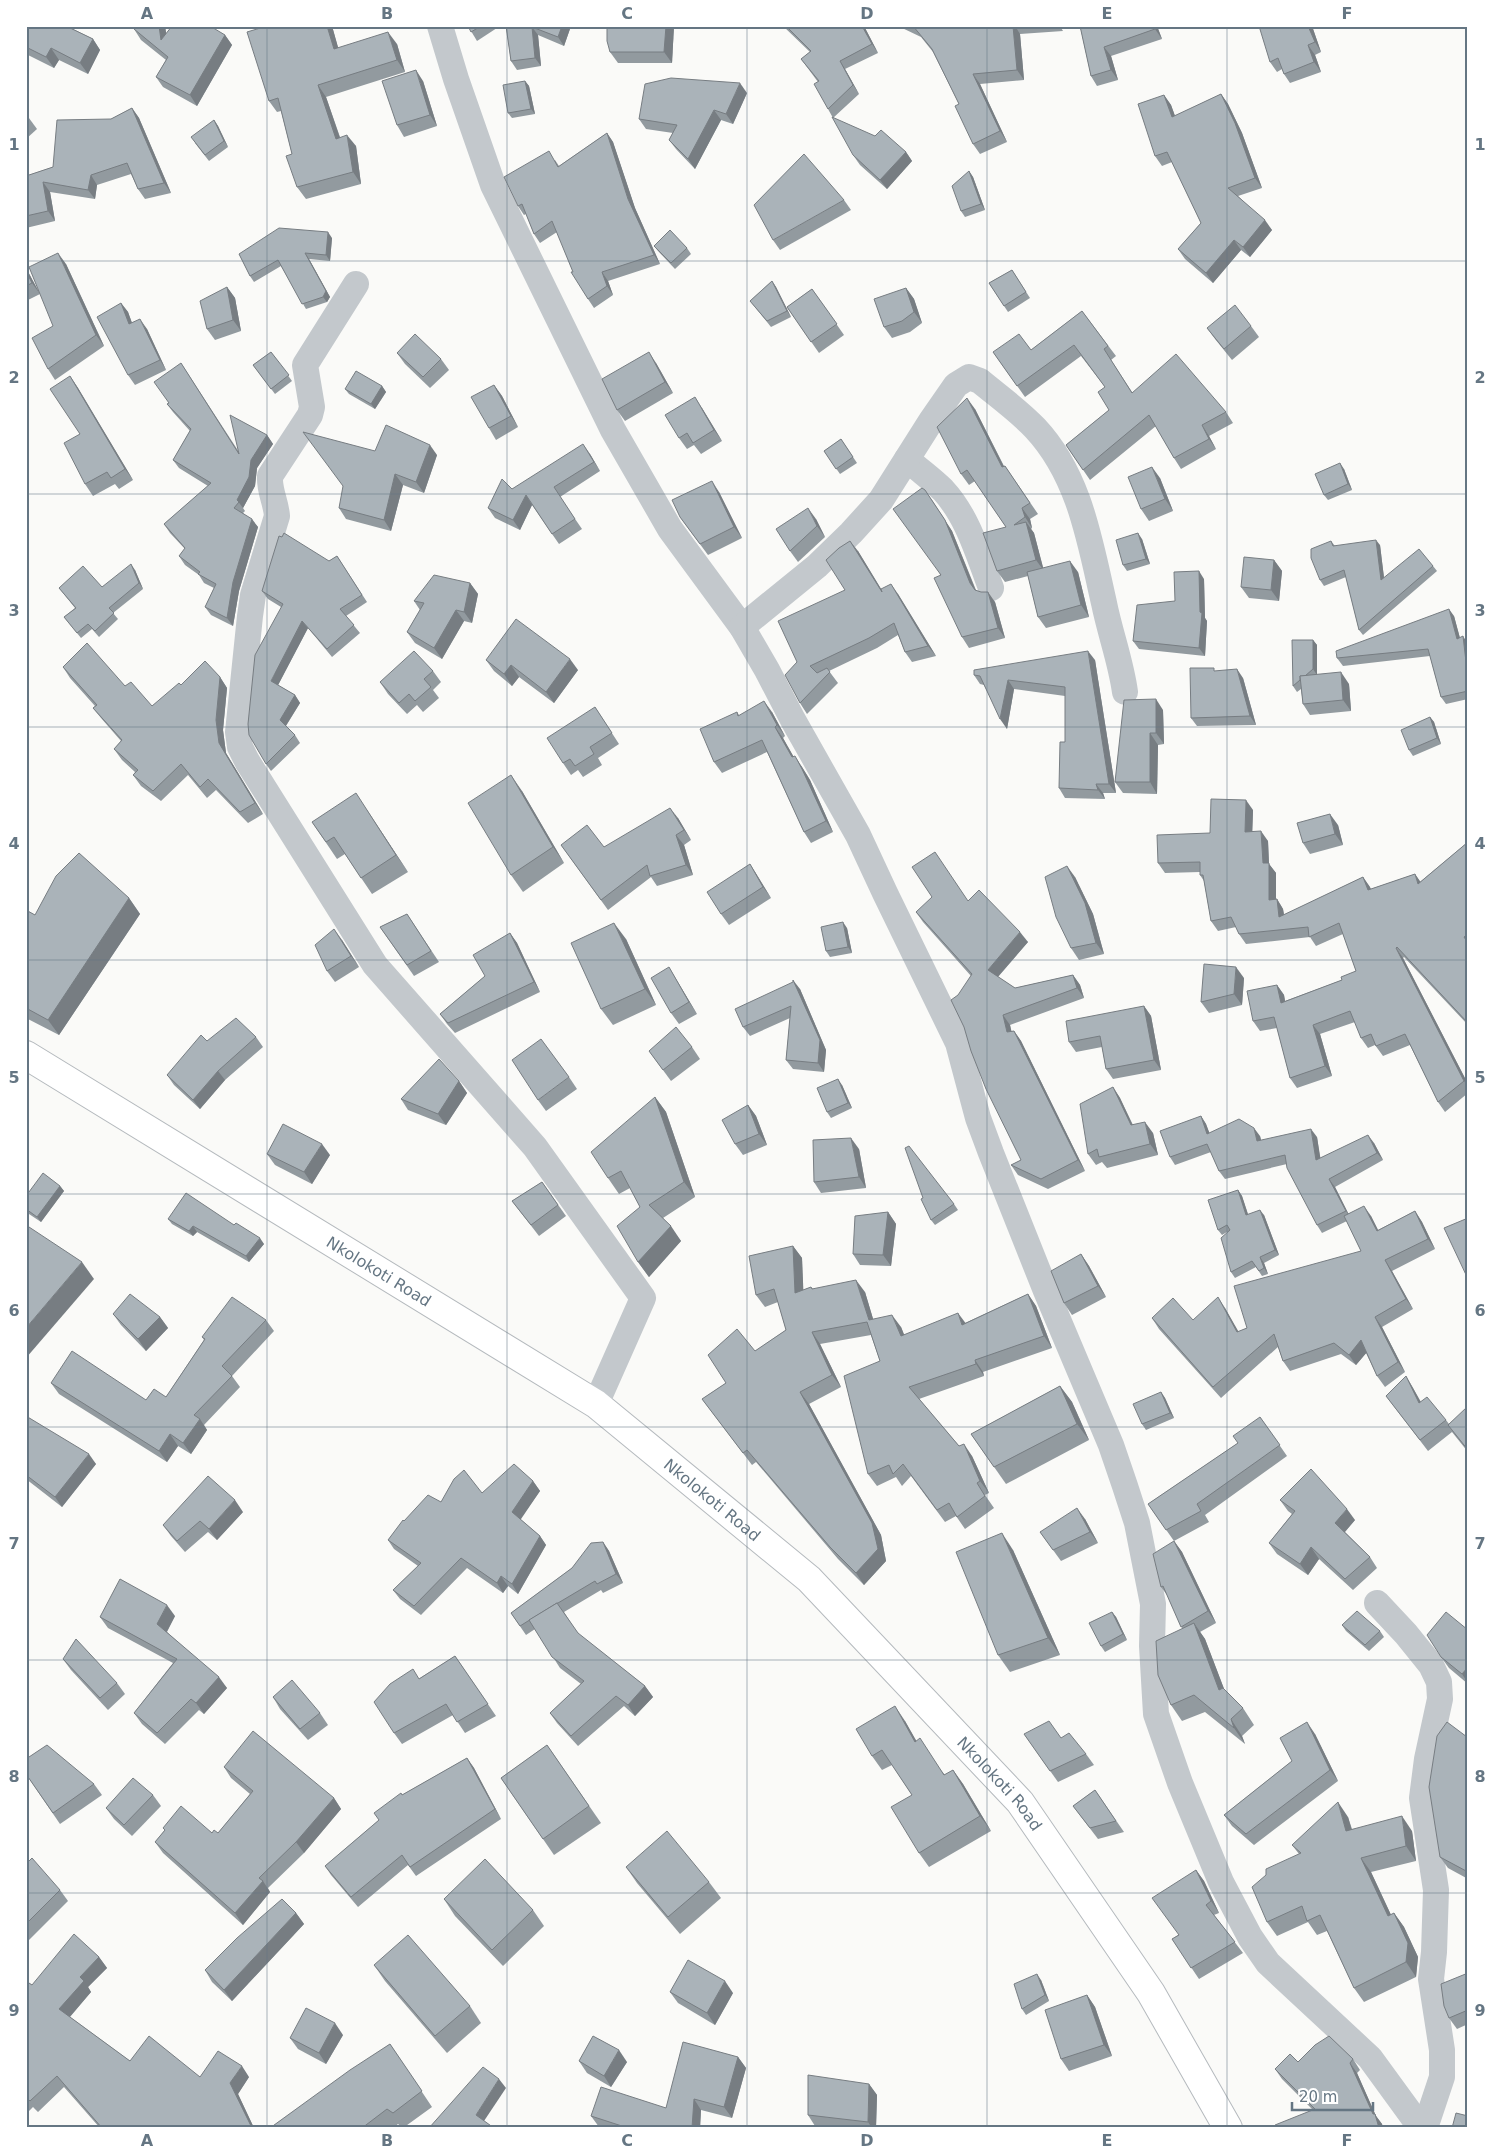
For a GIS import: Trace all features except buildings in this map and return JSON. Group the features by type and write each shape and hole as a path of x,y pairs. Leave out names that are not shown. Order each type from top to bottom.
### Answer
{"main road":[{"name":"Nkolokoti Road","path":"26,1055 596,1404 809,1579 1020,1802 1152,1993 1228,2128"}],"street":[{"path":"440,26 458,88 492,185 613,430 670,530 742,627 858,835 884,893 958,1042 978,1118 991,1153 1039,1275 1111,1444 1137,1523 1152,1604 1152,1646 1156,1714 1180,1783 1221,1882 1250,1937 1268,1963 1370,2058 1421,2128"},
{"path":"356,284 305,365 312,406 310,415 270,476 269,486 277,507 277,516 253,595 238,732 240,747 375,965 535,1147 643,1298 596,1404"},
{"path":"742,627 817,566 851,533 881,500 956,385 969,378 980,381 1036,429 1058,458 1083,511 1104,606 1123,674 1125,692"},
{"path":"907,460 943,491 959,511 968,526 991,588"},
{"path":"1377,1603 1406,1634 1430,1666 1438,1682 1440,1700 1427,1759 1422,1798 1436,1890 1431,1979 1442,2050 1442,2077 1425,2128"}]}
